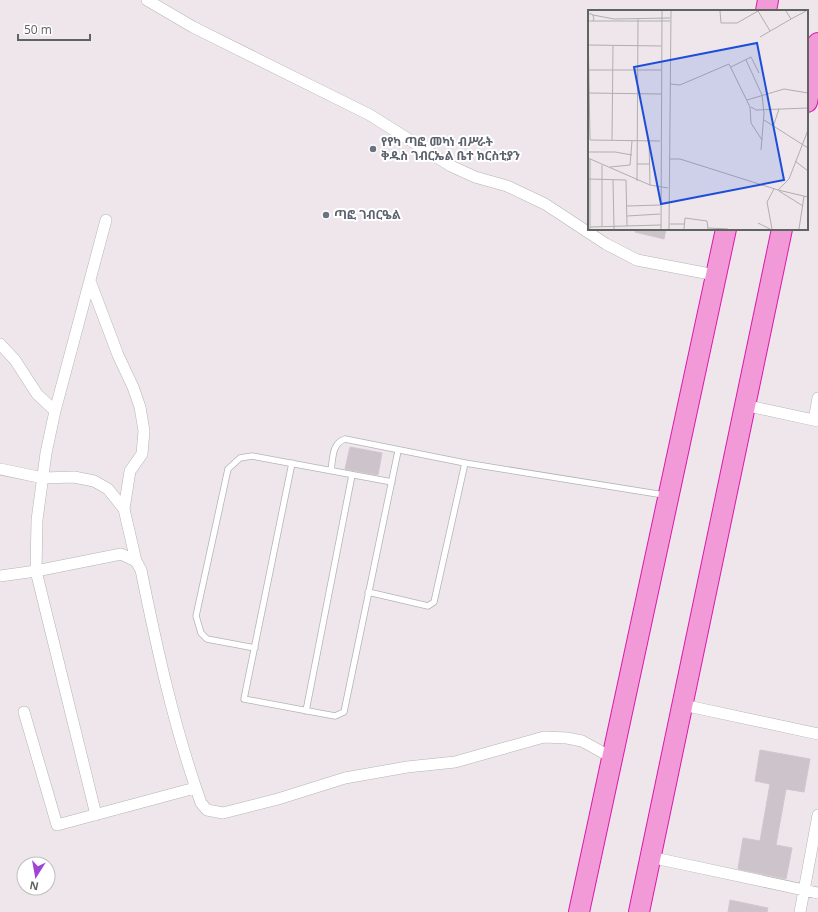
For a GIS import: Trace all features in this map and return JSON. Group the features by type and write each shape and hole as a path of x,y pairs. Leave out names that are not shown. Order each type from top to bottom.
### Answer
{"highway":[{"path":"766,10 768,0"},
{"path":"808,97 818,44"},
{"path":"579,912 726,230"},
{"path":"639,912 782,230"}],"street":[{"path":"147,0 193,28 370,115 451,166 475,177 507,186 545,204 606,244 637,260 715,275"},
{"path":"808,106 818,109"},
{"path":"96,815 36,571 37,520 55,411 106,220"},
{"path":"90,281 118,355 133,387 140,407 144,431 142,454 130,471 124,509 136,561 141,570 162,671 176,727 195,788 201,803 207,810 222,813 278,799 345,778 455,762 544,737 567,738 582,741 611,758"},
{"path":"2,351 15,360 37,394 55,411"},
{"path":"744,405 816,421 818,398"},
{"path":"0,469 43,478 74,477 94,481 108,489 124,509"},
{"path":"0,576 36,571 121,554 136,561"},
{"path":"683,705 818,734"},
{"path":"24,712 57,825 195,788"},
{"path":"800,912 818,815"},
{"path":"650,858 818,893"}],"lane":[{"path":"331,470 335,446 339,440 345,438 465,463 668,496"},
{"path":"292,463 244,699 306,712 335,716 344,712 398,450"},
{"path":"255,648 207,639 201,633 196,616 228,469 240,458 252,456 392,482"},
{"path":"368,592 428,606 434,602 465,463"},
{"path":"306,712 352,475"}],"building":[{"path":"636,230 666,230 664,239 635,232"},
{"path":"350,447 382,453 378,475 345,469"},
{"path":"760,750 810,759 804,792 786,789 776,845 792,848 786,879 738,869 743,838 760,841 770,784 755,781"},
{"path":"730,900 768,908 767,912 728,912"}],"place":[{"name":"የየካ ጣፎ መካነ ብሥራት ቅዱስ ገብርኤል ቤተ ክርስቲያን","path":"373,149"},
{"name":"ጣፎ ገብርዔል","path":"326,215"}]}
